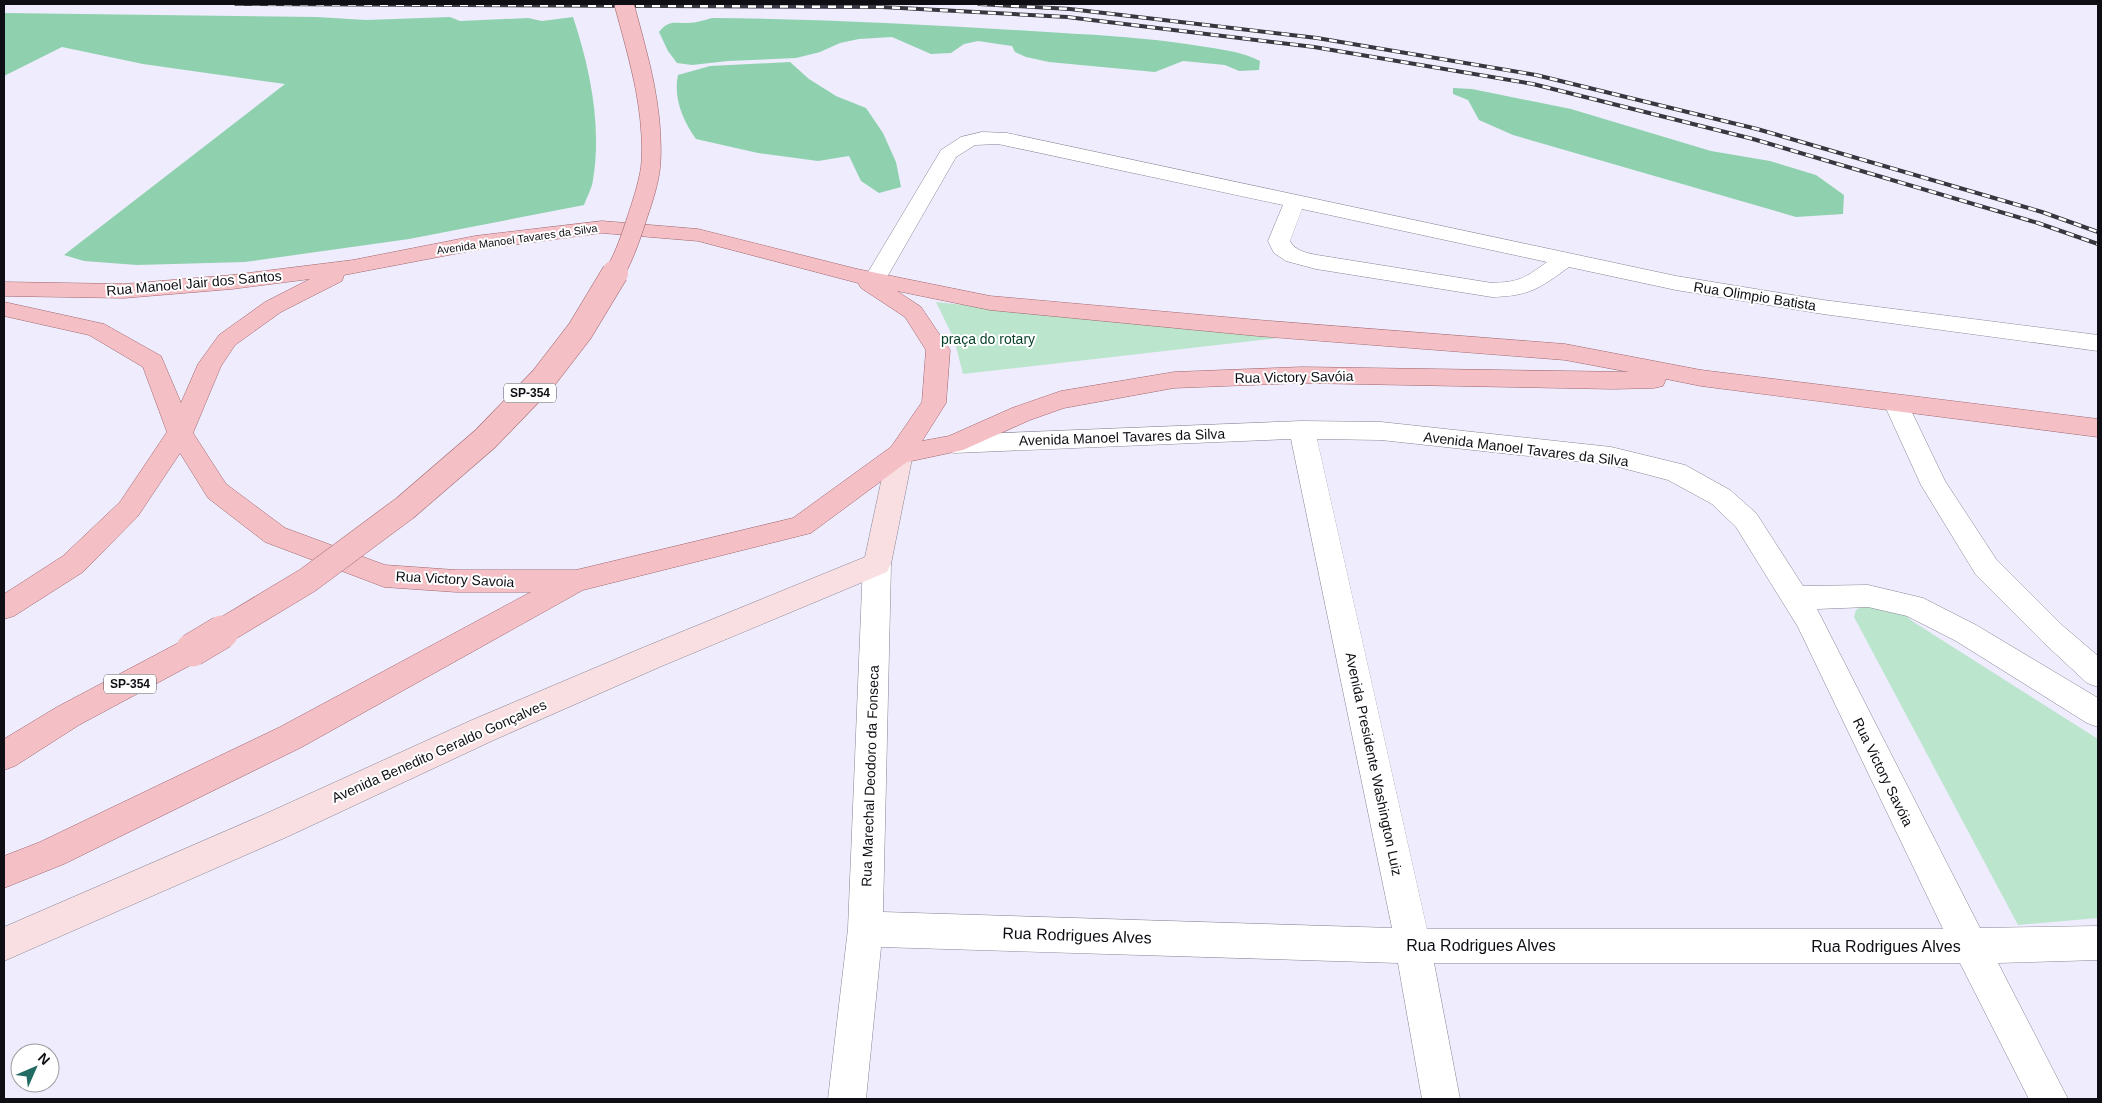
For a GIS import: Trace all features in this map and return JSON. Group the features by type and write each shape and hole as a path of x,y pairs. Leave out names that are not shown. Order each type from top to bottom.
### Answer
{"main road":[{"name":"SP-354","path":"4,756 68,716 192,650 308,580 405,508 485,438 543,379 580,331 623,260 641,205 651,163 649,117 642,70 624,4"},
{"name":"Avenida Manoel Tavares da Silva","path":"353,267 475,243 602,227 698,235 866,278 990,303 1258,328 1565,352 1701,378"},
{"path":"4,608 72,564 129,509 180,433 210,364 227,340 274,307 353,267"},
{"name":"Rua Manoel Jair dos Santos","path":"4,289 124,291 232,282 353,267"},
{"path":"866,278 913,312 938,350 934,403 900,454"},
{"name":"Rua Victory Savoia","path":"4,309 96,329 153,362 180,433 216,491 275,535 384,576 456,581 576,581 802,526 900,454"},
{"name":"Rua Victory Savóia","path":"900,454 954,444 1020,414 1061,400 1174,380 1302,375 1614,382 1701,378"},
{"path":"1701,378 2098,428"},
{"path":"4,872 52,853 292,737 576,581"},
{"name":"SP-354","path":"4,736 68,716"}],"street":[{"name":"Rua Olimpio Batista","path":"866,278 948,154 960,144 976,139 1007,139 1676,283 1823,308 2098,343"},
{"path":"1295,200 1279,241 1282,248 1294,256 1316,262 1492,290 1516,289 1532,283 1566,259"},
{"path":"1896,404 1934,485 1986,567 2053,634 2098,674"},
{"name":"Avenida Manoel Tavares da Silva","path":"954,444 1302,430 1381,431 1611,456 1676,472 1721,497 1746,520 1795,598"},
{"name":"Avenida Presidente Washington Luiz","path":"1302,430 1413,946 1441,1099"},
{"name":"Rua Marechal Deodoro da Fonseca","path":"847,1099 865,929 877,564 900,454"},
{"name":"Avenida Benedito Geraldo Gonçalves","path":"4,944 276,825 501,722 877,564"},
{"path":"1795,598 1868,596 1913,606 1966,633 2098,714"},
{"name":"Rua Victory Savóia","path":"1795,598 1809,621 1970,946"},
{"name":"Rua Rodrigues Alves","path":"865,929 1413,946 1970,946 2098,943"},
{"path":"1970,946 2049,1099"}],"green space":[{"path":"4,13 317,17 366,20 450,17 460,21 528,18 542,21 573,17 585,56 593,97 596,139 592,186 584,205 409,239 245,262 137,265 84,261 64,255 285,84 143,64 62,47 4,76"},
{"path":"712,18 895,23 1110,36 1158,40 1220,49 1240,53 1260,61 1259,70 1239,71 1225,65 1183,61 1155,72 1049,62 1026,57 1015,52 1012,46 978,41 964,44 951,53 931,54 892,37 859,39 840,43 820,52 796,58 728,61 692,65 677,63 668,51 659,32 662,28 672,23 694,22"},
{"path":"790,62 809,79 836,96 866,108 883,133 896,162 901,187 879,193 861,181 849,156 818,161 758,153 696,139 680,109 677,92 678,75 710,66"},
{"path":"1453,88 1472,89 1571,109 1711,151 1770,161 1816,175 1844,195 1843,214 1796,217 1513,135 1479,120 1468,100 1453,94"},
{"name":"praça do rotary","path":"936,302 1278,338 963,374 954,339"},
{"path":"1862,606 1904,614 1912,621 2098,739 2098,918 2018,925 1854,617 1856,610"}],"railway":[{"path":"236,4 882,7 1067,17 1314,47 1533,84 1753,139 2038,223 2098,244"},
{"path":"979,4 1070,9 1317,38 1536,75 1757,129 2042,212 2098,232"}]}
